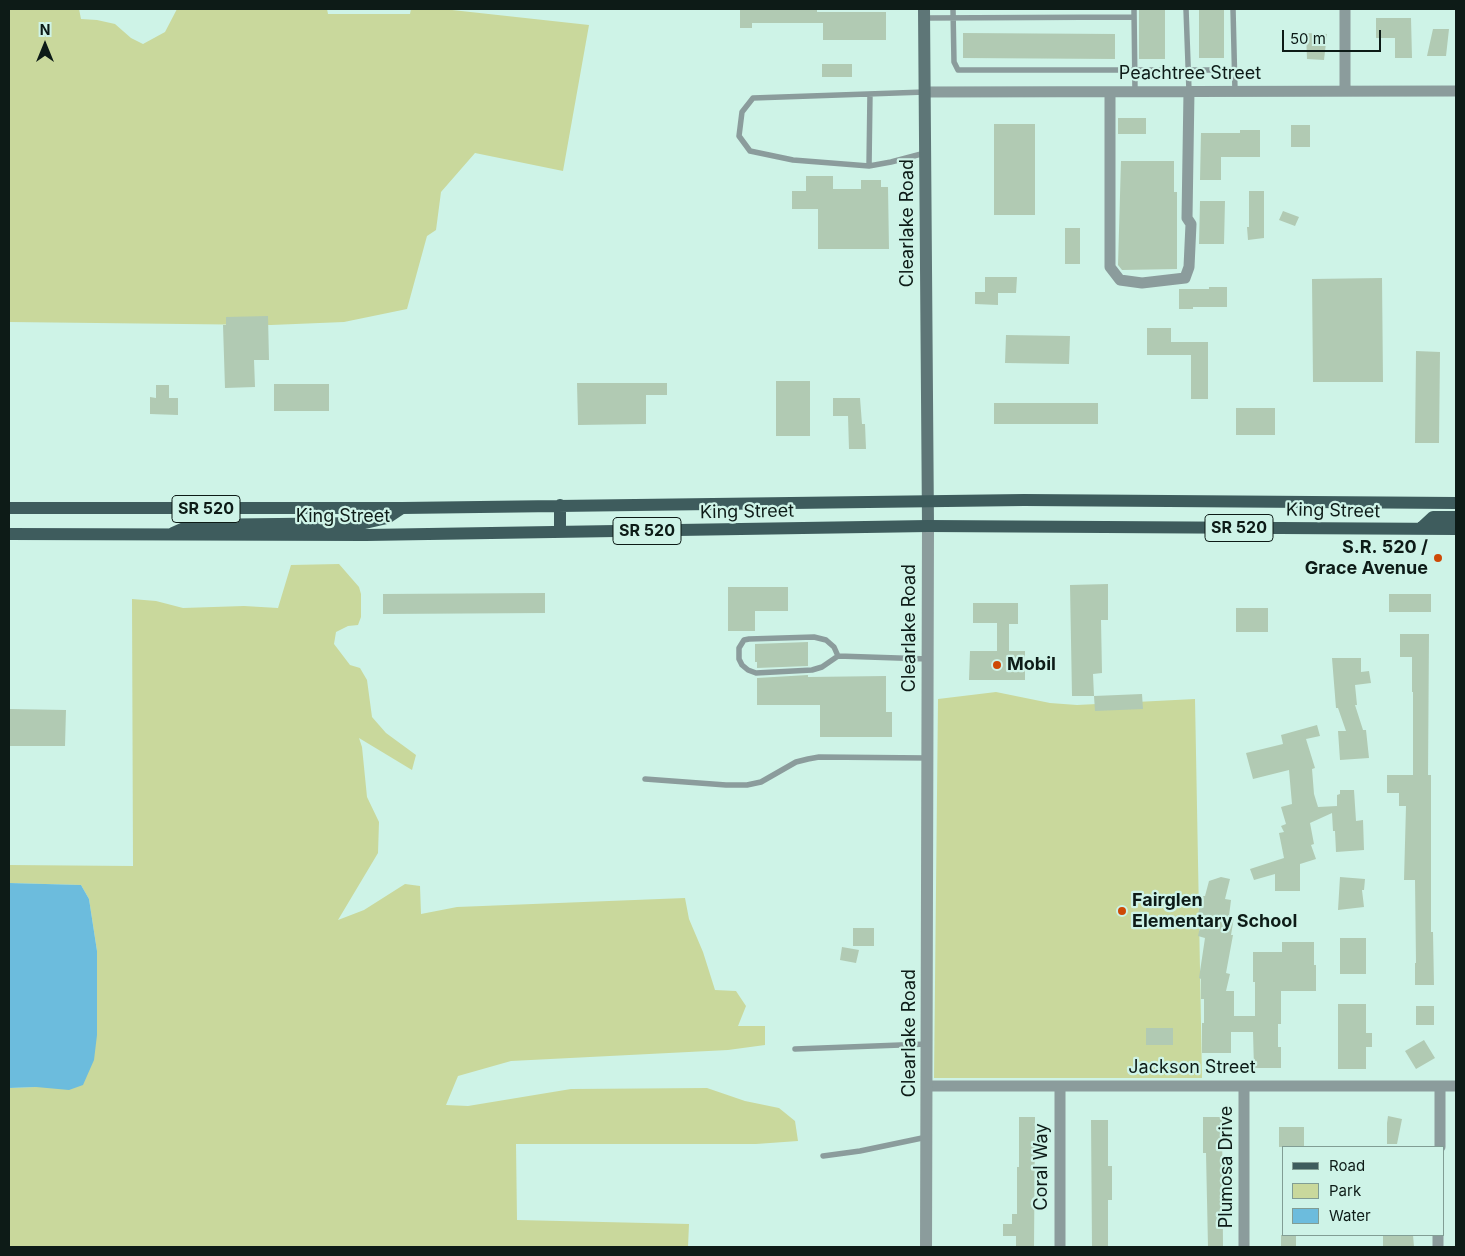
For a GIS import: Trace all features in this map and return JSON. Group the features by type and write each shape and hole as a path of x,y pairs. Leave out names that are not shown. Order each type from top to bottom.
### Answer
{"main road":[{"name":"Clearlake Road","path":"924,13 928,526"},
{"name":"King Street","path":"9,508 402,508 927,500 1456,503"},
{"path":"560,505 560,532"},
{"path":"170,535 191,525 365,523 387,518 402,508"},
{"path":"1420,529 1433,516 1456,517"},
{"name":"King Street","path":"9,534 366,535 928,526 1456,529"}],"street":[{"path":"1345,9 1345,91"},
{"path":"1110,92 1110,267 1120,280 1142,283 1185,278 1189,267 1191,224 1187,218 1189,91"},
{"name":"Peachtree Street","path":"925,92 1456,92"},
{"name":"Clearlake Road","path":"926,1247 928,526"},
{"name":"Jackson Street","path":"927,1086 1456,1086"},
{"name":"Coral Way","path":"1060,1086 1060,1247"},
{"name":"Plumosa Drive","path":"1244,1086 1244,1247"},
{"path":"1440,1086 1440,1146"}],"lane":[{"path":"953,9 954,62 958,70 1234,70"},
{"path":"1134,9 1135,92"},
{"path":"1186,9 1189,91"},
{"path":"1233,9 1235,91"},
{"path":"924,13 953,18 1134,17"},
{"path":"925,92 753,98 742,112 739,136 750,151 793,160 869,166 925,153"},
{"path":"869,166 870,94"},
{"path":"838,656 834,647 826,640 814,637 748,638 744,640 739,648 742,665 756,673 812,670 822,667 838,656 928,660"},
{"path":"645,779 747,785 761,782 796,762 808,758 928,758"},
{"path":"795,1049 927,1044"},
{"path":"823,1156 860,1151 927,1137"}],"green space":[{"path":"9,9 79,9 81,19 115,24 131,38 143,44 165,32 177,9 327,9 328,14 410,14 411,9 443,9 589,25 563,171 475,153 441,192 436,230 427,236 407,309 344,322 271,325 9,322"},
{"path":"339,564 359,587 361,594 361,617 358,625 348,626 336,632 334,644 350,665 360,668 367,680 372,717 386,733 416,755 412,770 359,738 362,747 367,797 379,822 378,853 338,920 364,910 405,884 420,886 421,914 457,907 685,898 689,919 703,952 715,990 736,991 746,1006 738,1026 765,1026 765,1045 728,1050 511,1061 458,1076 446,1105 468,1106 571,1089 707,1088 745,1101 779,1108 795,1121 798,1141 756,1144 516,1144 517,1220 689,1224 688,1247 9,1247 9,1088 36,1087 97,1035 97,951 89,899 81,885 9,883 9,865 133,866 132,599 156,601 183,608 244,606 278,608 291,565"},
{"path":"996,692 1050,703 1077,705 1195,699 1202,1078 934,1078 938,699"}],"water":[{"path":"9,883 81,885 89,899 97,951 97,1035 94,1060 83,1085 69,1090 36,1087 9,1088"}],"building":[{"path":"740,9 817,9 817,12 886,12 886,40 823,40 823,23 752,23 752,28 740,28"},
{"path":"1139,9 1165,9 1165,59 1139,59"},
{"path":"1199,9 1224,9 1224,58 1199,58"},
{"path":"1376,18 1411,18 1412,58 1395,58 1395,38 1376,38"},
{"path":"1433,29 1449,29 1446,56 1427,56"},
{"path":"963,33 1115,34 1115,59 963,58"},
{"path":"1306,33 1327,34 1324,60 1307,59"},
{"path":"822,64 852,64 852,77 822,77"},
{"path":"1118,118 1146,118 1146,134 1118,134"},
{"path":"994,124 1035,124 1035,215 994,215"},
{"path":"1291,125 1310,125 1310,147 1291,147"},
{"path":"1240,130 1260,130 1260,157 1221,157 1221,180 1200,180 1201,133 1240,133"},
{"path":"1121,161 1174,161 1174,192 1177,192 1177,269 1122,270 1118,265"},
{"path":"806,176 833,176 833,189 861,189 861,180 881,180 881,187 888,187 889,249 818,249 818,209 792,209 792,191 806,191"},
{"path":"1249,191 1264,191 1264,238 1248,240"},
{"path":"1200,201 1225,201 1224,244 1199,244"},
{"path":"1283,211 1299,217 1295,226 1279,220"},
{"path":"1065,228 1080,228 1080,264 1065,264"},
{"path":"985,277 1017,277 1016,293 998,293 998,305 975,304 975,292 985,292"},
{"path":"1382,278 1383,382 1313,382 1312,279"},
{"path":"1209,287 1227,287 1227,307 1179,309 1179,289 1209,289"},
{"path":"268,316 269,360 254,360 255,387 225,388 223,325 226,325 226,317"},
{"path":"1147,328 1171,328 1171,342 1208,342 1208,399 1191,399 1191,355 1147,355"},
{"path":"1006,335 1070,336 1069,364 1005,363"},
{"path":"1416,351 1440,352 1439,443 1415,443"},
{"path":"776,381 810,381 810,436 776,436"},
{"path":"577,383 667,383 667,395 646,395 646,424 578,425"},
{"path":"274,384 329,384 329,411 274,411"},
{"path":"156,385 169,385 169,398 178,398 178,415 150,414 150,397 156,398"},
{"path":"833,398 860,398 862,424 865,424 866,449 849,449 848,416 833,416"},
{"path":"994,403 1098,403 1098,424 994,424"},
{"path":"1236,408 1275,408 1275,435 1236,435"},
{"path":"1108,584 1108,620 1101,620 1102,673 1093,674 1094,696 1072,696 1070,585"},
{"path":"728,587 788,587 788,611 755,611 755,631 728,631"},
{"path":"545,593 545,613 383,614 383,594"},
{"path":"1389,594 1431,594 1431,612 1389,612"},
{"path":"973,603 1018,603 1018,624 1009,624 1009,651 1025,651 1025,680 969,680 970,651 997,651 997,623 973,623"},
{"path":"1236,608 1268,608 1268,632 1236,632"},
{"path":"1400,634 1429,634 1428,775 1431,775 1431,932 1433,932 1434,985 1415,985 1415,880 1404,880 1406,806 1399,806 1399,793 1387,793 1387,775 1413,775 1412,657 1400,657"},
{"path":"808,642 808,666 757,668 755,644"},
{"path":"1332,658 1361,658 1361,672 1369,671 1371,683 1355,685 1357,705 1355,705 1363,730 1366,730 1369,758 1340,760 1338,731 1346,731 1338,708 1336,708"},
{"path":"808,675 808,677 886,676 886,712 892,712 892,737 820,737 820,705 757,705 757,678"},
{"path":"1142,694 1143,709 1095,711 1094,696"},
{"path":"9,709 66,710 65,746 9,746"},
{"path":"1317,725 1320,736 1306,739 1315,768 1312,769 1314,794 1318,807 1337,806 1337,795 1340,794 1340,790 1354,790 1356,821 1363,820 1364,850 1336,852 1332,813 1310,823 1314,844 1311,845 1316,859 1300,864 1300,891 1275,891 1275,874 1254,880 1250,869 1284,858 1279,833 1284,832 1281,826 1286,824 1281,807 1292,804 1289,770 1253,779 1246,753 1283,744 1281,735"},
{"path":"1221,877 1230,879 1225,899 1231,900 1229,916 1234,917 1231,935 1233,935 1226,973 1230,974 1226,991 1234,991 1234,1016 1255,1016 1253,952 1282,952 1282,942 1314,942 1316,991 1281,991 1281,1024 1278,1024 1278,1047 1281,1047 1281,1068 1254,1068 1253,1032 1231,1032 1231,1053 1202,1053 1204,999 1201,999 1201,979 1199,978 1205,938 1198,936 1201,923 1197,922 1201,896 1205,896 1209,881"},
{"path":"1340,877 1365,879 1364,890 1362,890 1364,907 1338,910"},
{"path":"853,928 874,928 874,946 853,946"},
{"path":"1340,938 1366,938 1366,974 1340,974"},
{"path":"842,947 859,950 856,963 840,960"},
{"path":"1338,1004 1366,1004 1366,1033 1372,1033 1372,1047 1366,1047 1366,1069 1338,1069"},
{"path":"1416,1006 1434,1006 1434,1025 1416,1025"},
{"path":"1146,1028 1173,1028 1173,1045 1146,1045"},
{"path":"1424,1040 1435,1058 1416,1069 1405,1051"},
{"path":"1388,1116 1402,1119 1397,1144 1387,1144"},
{"path":"1019,1117 1035,1117 1034,1247 1016,1247 1016,1236 1003,1236 1003,1224 1012,1224 1012,1214 1017,1214"},
{"path":"1203,1117 1222,1117 1223,1247 1208,1247 1206,1153 1203,1153"},
{"path":"1091,1120 1108,1120 1108,1166 1112,1166 1112,1200 1108,1200 1108,1247 1092,1247"},
{"path":"1279,1127 1304,1127 1304,1146 1279,1147"},
{"path":"1281,1235 1296,1236 1296,1247 1281,1247"},
{"path":"1383,1236 1413,1236 1414,1247 1383,1247"}],"place":[{"name":"S.R. 520 / Grace Avenue","path":"1438,558"},
{"name":"Mobil","path":"997,665"},
{"name":"Fairglen Elementary School","path":"1122,911"}]}
